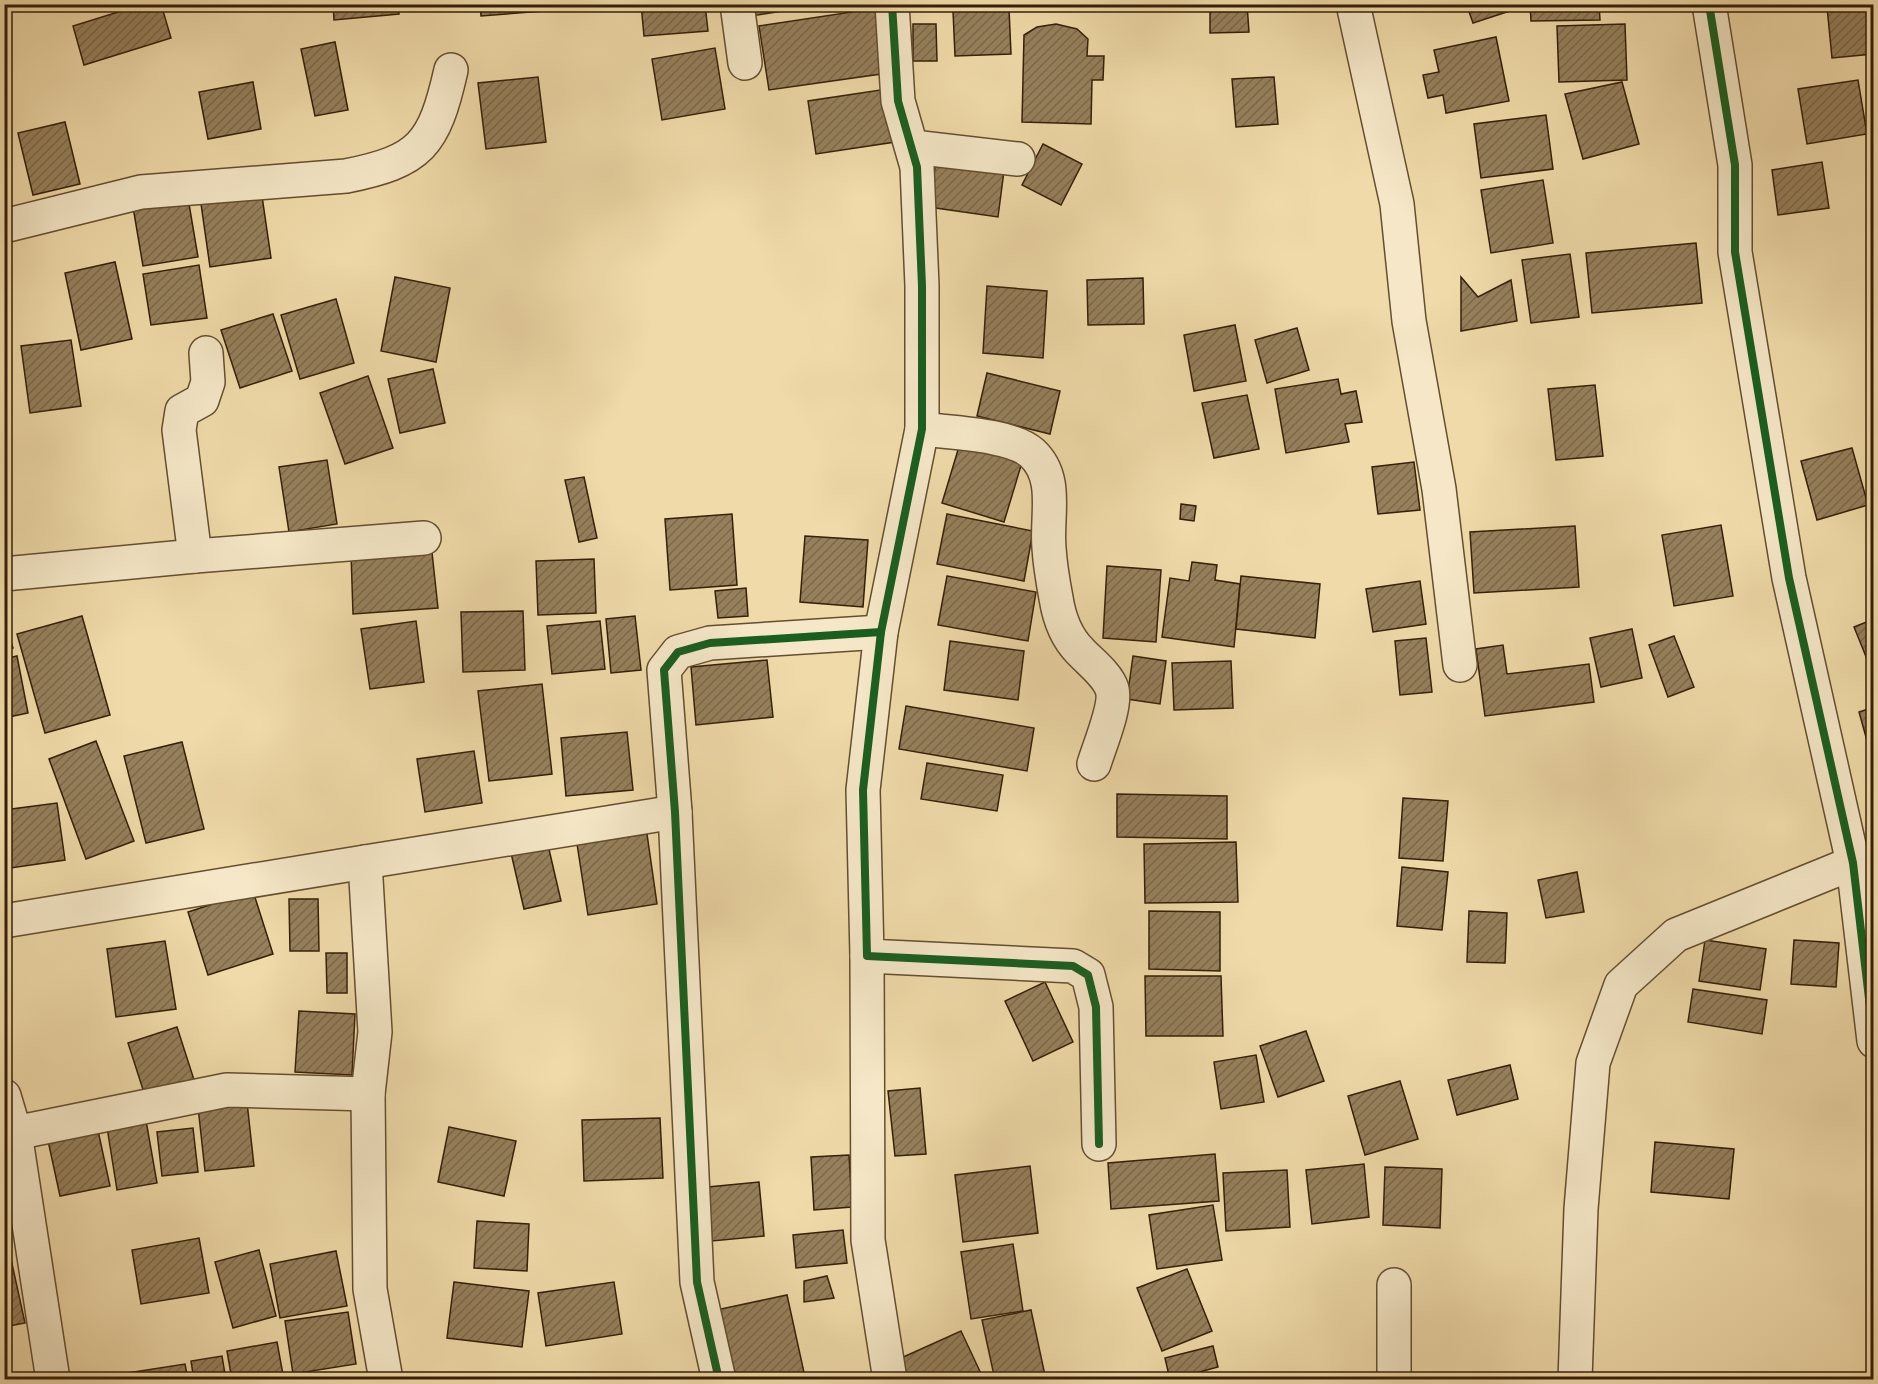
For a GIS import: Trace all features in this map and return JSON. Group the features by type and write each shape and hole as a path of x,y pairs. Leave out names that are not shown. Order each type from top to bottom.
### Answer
{"street":[{"path":"737,4 745,63"},
{"path":"890,1380 868,1240 867,956 862,790 881,632 922,429 922,286 917,167 898,101 892,4"},
{"path":"1353,4 1397,204 1409,321 1434,454 1460,665"},
{"path":"1709,4 1735,165 1735,252 1788,566 1853,863 1874,1041"},
{"path":"4,226 141,192 345,176 378,170 404,160 426,142 442,108 451,70"},
{"path":"913,147 1018,159"},
{"path":"195,556 179,430 182,411 202,400 208,382 206,353"},
{"path":"922,429 1008,441 1030,451 1046,468 1050,508 1048,547 1056,600 1064,629 1077,648 1106,678 1113,690 1112,705 1094,764"},
{"path":"4,574 424,538"},
{"path":"719,1380 697,1282 675,812 664,670 678,652 710,643 881,632"},
{"path":"4,921 675,812"},
{"path":"365,862 375,1032 368,1094 370,1289 386,1380"},
{"path":"1575,1380 1581,1209 1593,1063 1621,985 1676,935 1853,863"},
{"path":"867,956 1073,966 1088,975 1096,1007 1099,1144"},
{"path":"15,1133 227,1090 368,1094"},
{"path":"4,1096 15,1133 53,1380"},
{"path":"1394,1285 1394,1380"}],"building":[{"path":"144,4 161,4 171,38 84,65 73,26"},
{"path":"333,4 398,4 399,14 334,20"},
{"path":"480,4 555,4 556,10 481,16"},
{"path":"641,4 705,4 708,31 644,36"},
{"path":"750,4 828,4 751,16"},
{"path":"1210,4 1247,4 1249,32 1210,33"},
{"path":"1457,4 1515,4 1516,9 1473,23 1467,6 1459,9"},
{"path":"1530,4 1599,4 1600,20 1531,21"},
{"path":"1869,4 1873,54 1832,58 1827,7"},
{"path":"878,8 888,73 769,90 759,26"},
{"path":"1009,9 1011,54 955,56 953,11"},
{"path":"913,24 936,24 937,61 913,61"},
{"path":"1056,24 1077,29 1088,39 1087,56 1104,56 1103,80 1092,80 1091,124 1022,122 1024,35 1037,27"},
{"path":"1625,24 1627,80 1559,82 1557,26"},
{"path":"1496,37 1509,101 1446,113 1443,95 1428,98 1423,75 1439,72 1434,50"},
{"path":"335,42 348,110 315,116 301,49"},
{"path":"715,48 725,109 662,120 652,59"},
{"path":"538,77 546,142 486,149 478,83"},
{"path":"1274,77 1278,124 1236,127 1232,79"},
{"path":"1858,80 1867,134 1807,144 1798,89"},
{"path":"253,82 261,129 208,139 199,92"},
{"path":"1622,82 1639,144 1583,159 1565,94"},
{"path":"887,89 895,142 816,154 808,101"},
{"path":"1546,115 1553,169 1481,178 1474,124"},
{"path":"65,122 80,184 33,195 18,133"},
{"path":"1043,144 1082,164 1061,205 1022,185"},
{"path":"936,161 1004,171 998,217 929,207"},
{"path":"1822,162 1829,208 1778,215 1772,170"},
{"path":"1543,180 1553,243 1491,253 1481,190"},
{"path":"262,196 271,258 210,267 201,204"},
{"path":"188,198 198,257 143,266 133,207"},
{"path":"1696,243 1702,303 1592,313 1586,253"},
{"path":"1570,254 1579,317 1531,323 1522,260"},
{"path":"115,262 132,339 81,350 65,273"},
{"path":"199,265 207,318 151,325 143,274"},
{"path":"395,277 450,288 436,362 381,351"},
{"path":"1461,277 1478,297 1511,280 1517,321 1461,331"},
{"path":"1143,278 1144,324 1088,325 1087,280"},
{"path":"987,286 1047,291 1043,358 983,353"},
{"path":"336,299 354,363 300,379 281,315"},
{"path":"273,314 292,371 240,388 221,330"},
{"path":"1235,325 1246,381 1194,391 1184,335"},
{"path":"1297,328 1309,370 1267,383 1255,340"},
{"path":"71,340 81,406 30,413 21,346"},
{"path":"433,369 445,423 400,433 388,379"},
{"path":"987,373 1060,391 1050,434 977,416"},
{"path":"368,376 393,448 345,464 320,393"},
{"path":"1338,379 1341,394 1356,391 1362,422 1345,424 1349,442 1286,453 1275,389"},
{"path":"1595,385 1603,456 1556,460 1548,389"},
{"path":"1247,395 1259,449 1214,458 1202,403"},
{"path":"961,440 1023,459 1004,522 942,503"},
{"path":"1852,448 1868,505 1817,520 1801,461"},
{"path":"327,460 337,524 289,532 279,467"},
{"path":"1414,462 1420,510 1378,514 1372,467"},
{"path":"584,477 597,538 579,542 565,480"},
{"path":"1181,504 1196,506 1194,521 1180,519"},
{"path":"732,514 737,585 670,590 665,519"},
{"path":"947,514 1033,531 1024,581 937,564"},
{"path":"1721,525 1733,596 1674,606 1662,535"},
{"path":"1575,526 1579,587 1474,593 1470,532"},
{"path":"805,536 868,540 863,607 800,602"},
{"path":"431,543 438,608 353,614 351,553"},
{"path":"594,559 596,613 538,615 536,561"},
{"path":"1192,562 1217,565 1215,580 1240,584 1234,647 1162,637 1170,578 1189,581"},
{"path":"1107,566 1161,570 1156,642 1103,638"},
{"path":"947,576 1036,592 1028,641 938,625"},
{"path":"1241,576 1320,584 1315,638 1236,629"},
{"path":"1420,581 1426,624 1373,632 1366,589"},
{"path":"746,588 748,616 718,618 715,591"},
{"path":"523,611 525,670 463,672 461,612"},
{"path":"82,616 110,715 45,733 17,634"},
{"path":"635,616 641,670 611,673 606,619"},
{"path":"1874,619 1874,668 1871,669 1854,627"},
{"path":"416,621 424,682 370,689 361,629"},
{"path":"600,621 605,669 552,674 547,626"},
{"path":"4,622 13,648 4,650"},
{"path":"1632,629 1642,678 1601,687 1590,638"},
{"path":"1674,636 1694,687 1668,697 1649,645"},
{"path":"1426,638 1432,692 1400,695 1395,641"},
{"path":"950,641 1024,651 1018,700 944,690"},
{"path":"1503,645 1507,674 1589,664 1594,702 1485,716 1476,649"},
{"path":"17,656 28,713 4,718 4,659"},
{"path":"1133,656 1166,661 1160,704 1127,699"},
{"path":"767,660 773,717 696,725 691,667"},
{"path":"1231,661 1233,708 1174,710 1172,663"},
{"path":"542,684 552,774 489,781 478,691"},
{"path":"906,706 1034,728 1027,771 899,749"},
{"path":"1874,707 1874,754 1871,755 1859,712"},
{"path":"627,732 633,790 566,796 561,738"},
{"path":"96,741 134,841 86,859 49,759"},
{"path":"182,742 204,829 146,843 124,756"},
{"path":"474,751 482,803 425,812 417,759"},
{"path":"927,763 1003,775 997,811 921,799"},
{"path":"1117,794 1227,796 1227,839 1117,837"},
{"path":"1403,798 1448,801 1443,861 1399,858"},
{"path":"57,803 65,860 4,869 4,810"},
{"path":"1869,807 1874,807 1874,870 1872,870"},
{"path":"647,834 657,904 588,915 577,844"},
{"path":"1236,842 1238,902 1145,903 1144,844"},
{"path":"548,845 561,901 524,909 511,853"},
{"path":"1402,867 1448,872 1442,930 1397,926"},
{"path":"1577,872 1584,912 1546,918 1538,880"},
{"path":"253,891 273,954 208,975 188,912"},
{"path":"289,899 318,899 319,951 290,951"},
{"path":"1149,911 1220,912 1220,971 1149,969"},
{"path":"1469,911 1507,913 1505,963 1467,962"},
{"path":"1705,940 1766,949 1760,990 1699,981"},
{"path":"1794,940 1839,943 1836,987 1791,984"},
{"path":"165,941 176,1009 116,1017 107,949"},
{"path":"326,953 347,953 347,993 327,993"},
{"path":"1145,976 1221,976 1223,1036 1146,1036"},
{"path":"1045,982 1073,1042 1033,1061 1005,1001"},
{"path":"1693,989 1767,1000 1762,1034 1688,1022"},
{"path":"299,1011 355,1014 352,1075 295,1072"},
{"path":"177,1027 196,1086 147,1102 128,1043"},
{"path":"1306,1031 1324,1081 1278,1097 1260,1046"},
{"path":"1256,1055 1264,1102 1221,1109 1214,1062"},
{"path":"1510,1065 1518,1099 1457,1115 1448,1080"},
{"path":"1400,1081 1418,1139 1365,1155 1348,1096"},
{"path":"920,1088 926,1154 895,1156 888,1091"},
{"path":"247,1102 254,1166 205,1171 198,1107"},
{"path":"145,1115 157,1183 117,1190 106,1121"},
{"path":"660,1118 663,1178 584,1181 582,1120"},
{"path":"97,1126 110,1186 60,1196 47,1136"},
{"path":"449,1127 516,1141 504,1196 438,1182"},
{"path":"193,1128 198,1172 162,1176 157,1132"},
{"path":"1655,1142 1734,1149 1729,1199 1651,1192"},
{"path":"1215,1154 1219,1201 1111,1209 1108,1163"},
{"path":"849,1155 852,1207 814,1210 811,1157"},
{"path":"1364,1164 1369,1217 1312,1224 1306,1170"},
{"path":"1030,1166 1038,1233 963,1242 955,1175"},
{"path":"1385,1167 1442,1169 1440,1228 1383,1225"},
{"path":"1287,1170 1290,1227 1226,1231 1223,1173"},
{"path":"759,1182 764,1236 712,1241 708,1187"},
{"path":"1213,1205 1222,1260 1157,1269 1149,1215"},
{"path":"477,1221 529,1224 527,1271 474,1268"},
{"path":"843,1230 847,1263 796,1268 793,1235"},
{"path":"199,1238 209,1293 141,1304 132,1250"},
{"path":"1013,1244 1023,1311 971,1319 961,1252"},
{"path":"9,1250 25,1323 4,1327 4,1251"},
{"path":"259,1250 276,1316 233,1328 215,1262"},
{"path":"336,1251 347,1306 280,1318 270,1264"},
{"path":"1187,1269 1212,1331 1162,1351 1137,1288"},
{"path":"827,1276 834,1298 804,1302 804,1281"},
{"path":"454,1282 529,1291 522,1347 447,1338"},
{"path":"614,1282 622,1334 546,1346 538,1293"},
{"path":"787,1295 805,1377 731,1380 716,1310"},
{"path":"1031,1310 1046,1380 995,1380 982,1320"},
{"path":"348,1312 356,1364 293,1374 285,1321"},
{"path":"961,1331 984,1380 908,1380 899,1359"},
{"path":"277,1342 284,1380 232,1380 227,1351"},
{"path":"1213,1346 1218,1367 1170,1380 1165,1358"},
{"path":"222,1356 226,1380 194,1380 191,1361"},
{"path":"185,1364 188,1380 82,1380"}],"cycle path":[{"path":"892,4 898,101 917,167 922,286 922,429 881,632 863,790 867,956 1073,966 1088,975 1096,1007 1099,1144"},
{"path":"1709,4 1735,165 1735,252 1789,578 1853,863 1874,1041"},
{"path":"719,1380 697,1282 675,812 664,670 678,652 710,643 881,632"}]}
